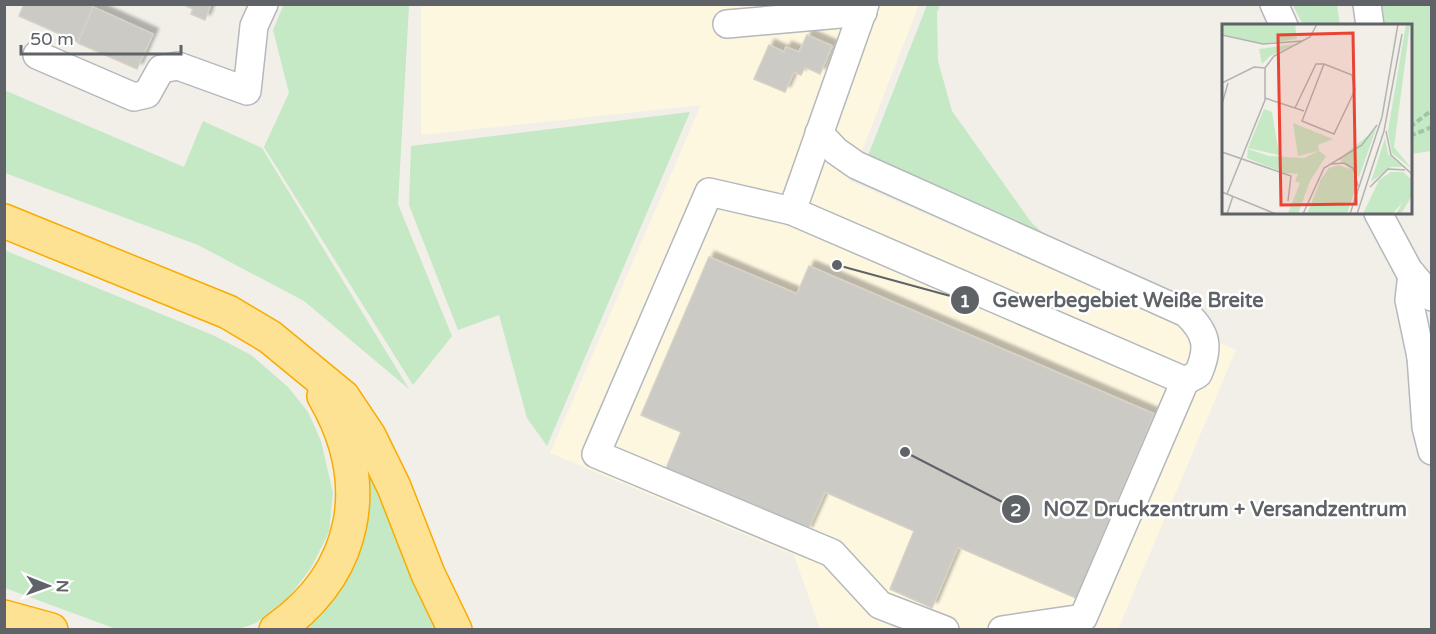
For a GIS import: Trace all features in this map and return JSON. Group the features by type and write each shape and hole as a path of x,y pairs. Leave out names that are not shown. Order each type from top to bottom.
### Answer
{"highway":[{"path":"4,221 228,312 270,337 343,397 369,436 394,487 428,574 455,630"},
{"path":"276,630 301,612 331,576 349,533 353,492 349,458 334,413 307,366"},
{"path":"4,618 32,630"},
{"path":"4,618 51,630"}],"street":[{"path":"37,55 135,97 147,94 161,69 178,66 247,91 254,26 264,4"},
{"path":"1274,4 1283,24"},
{"path":"1367,4 1370,24"},
{"path":"727,24 864,8 792,211"},
{"path":"819,133 836,151 856,165 1186,313 1198,325 1204,338 1206,356 1198,374 1185,381 1083,618 1002,630"},
{"path":"945,630 880,605 832,554 596,454 709,192 792,211 1185,381"},
{"path":"1379,214 1412,274 1431,297"},
{"path":"1412,274 1409,300 1426,354 1426,427 1431,451"}],"path":[{"path":"1412,125 1431,110"},
{"path":"1412,135 1431,127"}],"shaded area":[{"path":"421,5 919,5 850,181 1236,350 1118,629 820,629 794,555 550,453 701,105 421,135"}],"green space":[{"path":"284,4 409,5 398,204 452,336 413,385 264,147 289,93 273,30"},
{"path":"927,5 940,5 937,13 938,61 952,111 1031,222 1088,275 860,176"},
{"path":"1293,5 1337,5 1340,24 1302,24"},
{"path":"1374,5 1431,5 1431,151 1412,154 1412,24 1377,24"},
{"path":"4,90 184,167 203,121 262,148 409,389 304,301 198,245 5,173"},
{"path":"690,112 547,446 527,418 499,315 458,330 409,205 411,146"},
{"path":"4,250 215,336 251,355 288,387 308,412 321,441 333,493 329,532 311,568 288,598 256,623 236,630 116,629 5,588"},
{"path":"342,410 444,629 294,630 340,581"}],"building":[{"path":"24,4 87,4 93,7 78,42 19,16"},
{"path":"182,4 211,4 205,20 191,14 193,9"},
{"path":"93,7 153,34 137,69 78,43"},
{"path":"807,35 832,46 820,74 805,67 801,75 794,72 785,92 754,79 769,45 784,52 786,47 799,52"},
{"path":"709,257 797,294 809,266 1154,414 1076,598 958,547 932,608 890,589 914,531 825,492 807,532 665,471 681,432 641,415"}],"place":[{"name":"Gewerbegebiet Weiße Breite","path":"837,265"},
{"name":"NOZ Druckzentrum + Versandzentrum","path":"905,452"}]}
